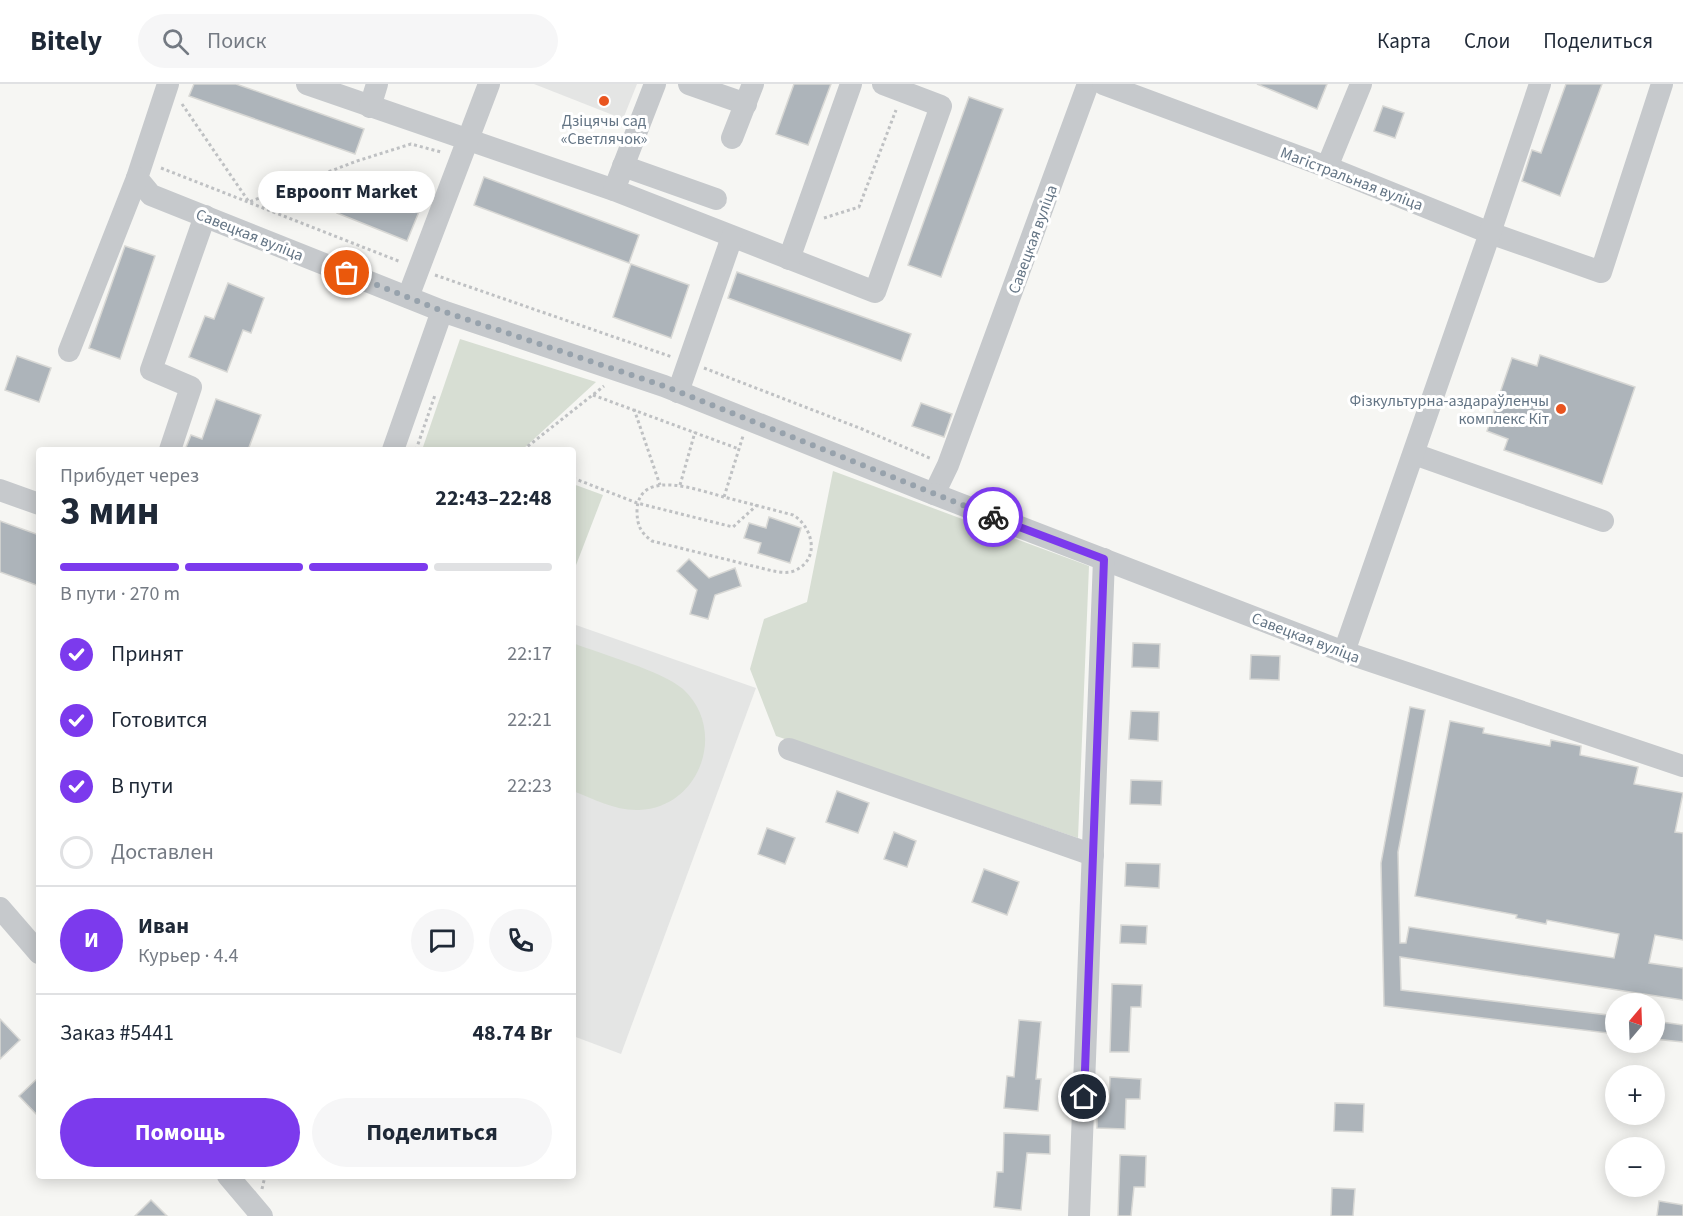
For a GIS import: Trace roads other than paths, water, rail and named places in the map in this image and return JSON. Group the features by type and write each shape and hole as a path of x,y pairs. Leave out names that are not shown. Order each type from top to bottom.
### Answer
{"street":[{"path":"69,351 140,169 168,84"},
{"path":"307,84 370,107 464,148 614,190 874,292 941,106 893,88"},
{"path":"370,107 377,84"},
{"path":"408,297 489,84"},
{"path":"614,190 655,84"},
{"path":"689,84 749,94 732,138"},
{"path":"789,259 851,84"},
{"name":"Савецкая вуліца","path":"934,494 948,465 1088,84"},
{"name":"Магістральная вуліца","path":"1103,84 1327,167 1490,233 1600,272 1662,84"},
{"path":"1327,167 1361,84"},
{"path":"1344,652 1540,84"},
{"path":"623,166 716,199"},
{"name":"Савецкая вуліца","path":"140,169 151,195 442,311 678,392 934,494 1344,652 1683,766"},
{"path":"171,447 191,387 151,370 205,216"},
{"path":"678,392 732,237"},
{"path":"394,447 442,311"},
{"path":"1414,454 1603,521"},
{"path":"0,490 36,503"},
{"path":"1079,1216 1104,559"},
{"path":"789,749 1093,855"},
{"path":"0,908 36,950"},
{"path":"231,1179 262,1216"}],"place":[{"name":"Дзіцячы сад «Светлячок»","path":"604,101"},
{"name":"Евроопт Market","path":"347,273"},
{"name":"Фізкультурна-аздараўленчы комплекс Кіт","path":"1561,409"}]}
